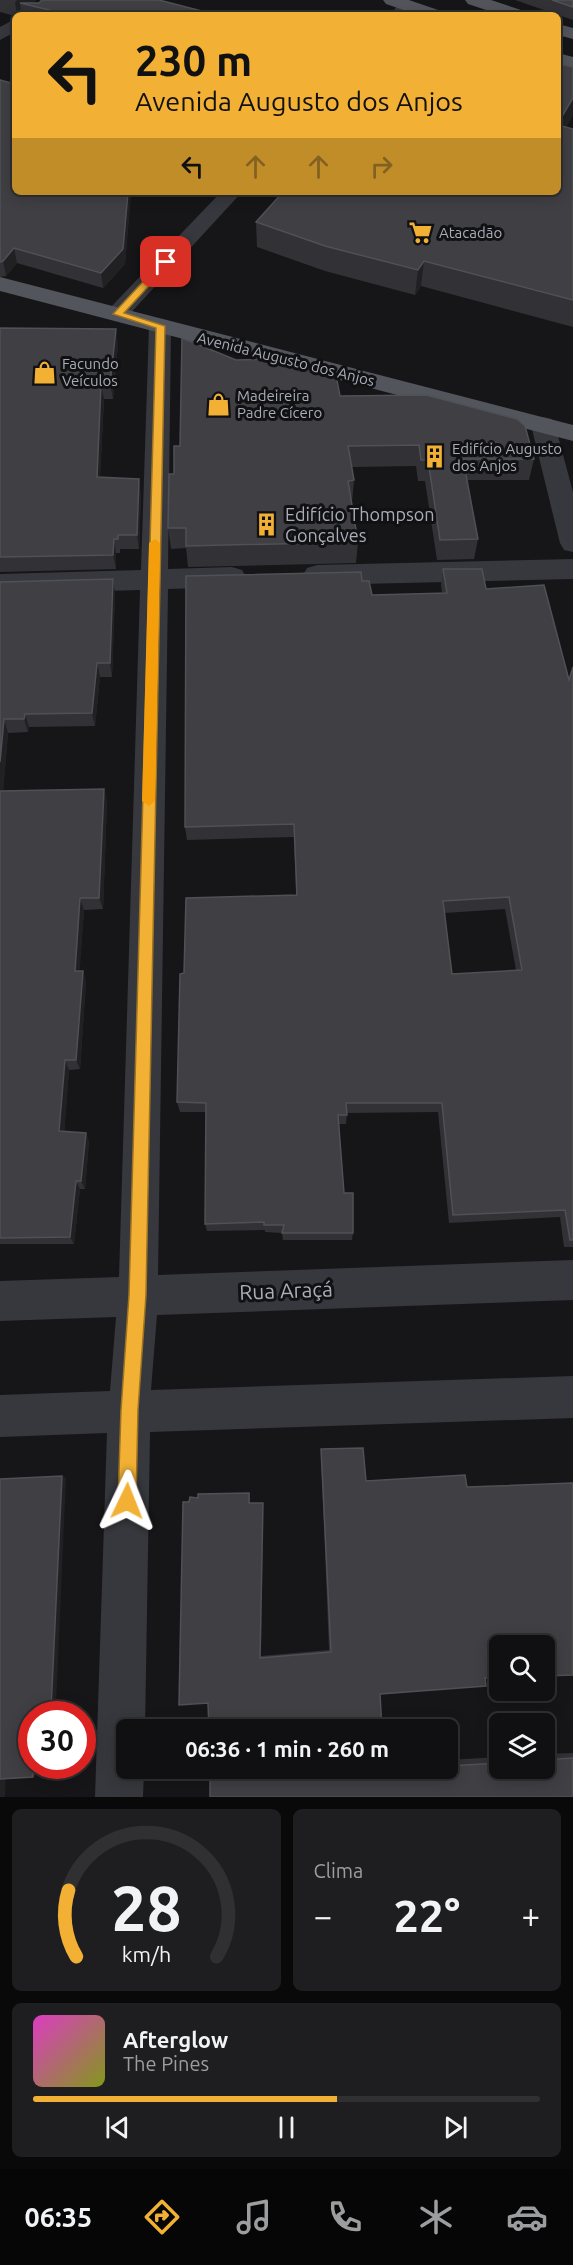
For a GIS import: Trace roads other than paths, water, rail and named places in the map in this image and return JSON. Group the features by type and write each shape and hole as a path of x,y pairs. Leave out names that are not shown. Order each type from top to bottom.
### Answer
{"main road":[{"path":"474,0 509,12"},
{"path":"399,7 422,12"},
{"name":"Avenida Augusto dos Anjos","path":"0,284 573,433"}],"street":[{"path":"117,314 229,195"},
{"path":"119,1797 129,1410 138,1295 160,326"},
{"path":"543,425 573,543"},
{"path":"297,576 573,569"},
{"path":"0,584 261,577"},
{"name":"Rua Araçá","path":"0,1300 573,1280"},
{"path":"0,1416 573,1397"}],"place":[{"name":"Atacadão","path":"421,232"},
{"name":"Facundo Veículos","path":"44,372"},
{"name":"Madeireira Padre Cícero","path":"219,404"},
{"name":"Edifício Augusto dos Anjos","path":"434,457"},
{"name":"Edifício Thompson Gonçalves","path":"267,524"}]}
